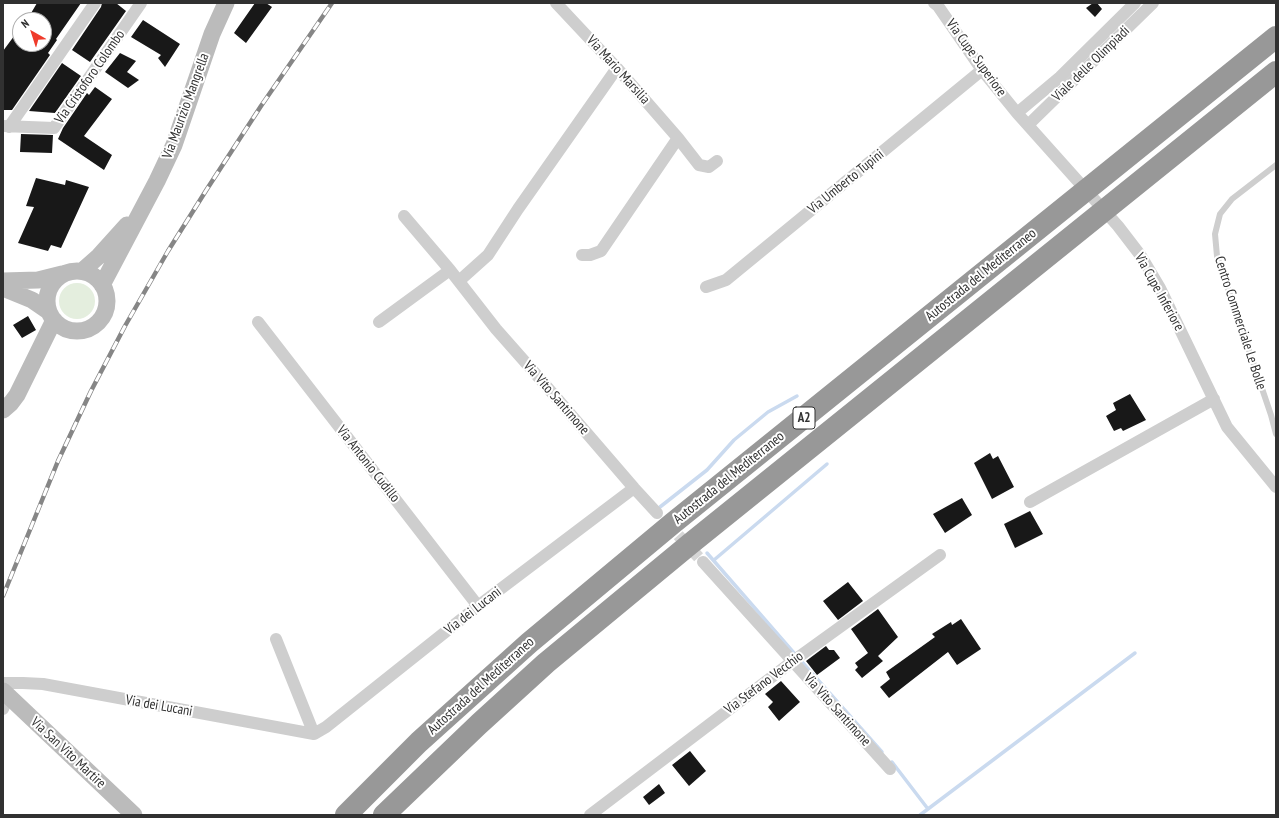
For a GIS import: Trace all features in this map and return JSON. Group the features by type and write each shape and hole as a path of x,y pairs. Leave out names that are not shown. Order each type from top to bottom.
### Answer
{"highway":[{"name":"Autostrada del Mediterraneo","path":"346,815 419,742 529,642 673,523 1276,37"},
{"name":"Autostrada del Mediterraneo","path":"384,815 501,704 564,648 690,544 1276,72"},
{"path":"332,815 375,770 419,742"},
{"path":"399,815 413,799 437,765"}],"street":[{"path":"6,127 95,3"},
{"name":"Via Cristoforo Colombo","path":"6,127 54,128 141,3"},
{"name":"Via Maurizio Mangrella","path":"102,285 157,181 174,145 212,34 226,3"},
{"name":"Via Mario Marsilia","path":"556,3 617,68 678,138 699,165 709,167 717,160"},
{"name":"Via Cupe Superiore","path":"934,3 938,6 982,70 1018,114"},
{"name":"Viale delle Olimpiadi","path":"1018,114 1060,77 1135,3"},
{"name":"Viale delle Olimpiadi","path":"1028,125 1085,77 1153,3"},
{"path":"459,281 488,255 518,209 617,68"},
{"name":"Via Umberto Tupini","path":"706,287 726,280 982,70"},
{"name":"Via Cupe Inferiore","path":"1018,114 1118,226 1141,256 1160,288 1227,427 1276,487"},
{"path":"582,255 590,255 601,251 678,138"},
{"name":"Via Maurizio Mangrella","path":"75,272 99,256 142,208"},
{"name":"Via Vito Santimone","path":"404,216 459,281 496,329 634,488 657,512"},
{"path":"379,322 450,270"},
{"path":"56,320 47,301 48,292 53,283 60,276 75,272"},
{"path":"3,281 38,280 75,272 90,274 102,285 106,294 107,303 105,312 100,320 85,330 76,331 56,320 32,300 3,288"},
{"path":"3,410 14,399 56,320"},
{"name":"Via Antonio Cudillo","path":"258,322 478,606"},
{"path":"1030,502 1214,399"},
{"name":"Via dei Lucani","path":"4,695 23,683 43,684 314,734 326,727 478,606 634,488"},
{"name":"Via Stefano Vecchio","path":"590,815 793,661 940,555"},
{"name":"Via Vito Santimone","path":"702,562 890,769"},
{"path":"276,639 314,734"},
{"name":"Via San Vito Martire","path":"4,695 134,815"}],"lane":[{"name":"Centro Commerciale Le Bolle","path":"1276,165 1232,199 1220,214 1215,234 1217,256 1271,415 1276,434"}],"green space":[{"path":"77,283 90,288 95,301 90,314 77,319 64,314 59,301 64,288"}],"building":[{"path":"37,3 81,3 52,47 52,12 32,12"},
{"path":"102,3 116,3 126,11 90,62 72,50 101,7"},
{"path":"255,3 266,3 272,7 246,43 234,33"},
{"path":"1093,3 1097,3 1102,9 1095,17 1086,8"},
{"path":"143,20 180,44 165,67 158,58 161,55 131,37"},
{"path":"12,39 12,52 49,52 50,55 12,110 3,110 3,51"},
{"path":"120,53 136,61 127,72 139,80 128,88 105,72"},
{"path":"62,63 81,76 55,113 29,111"},
{"path":"95,87 112,99 84,136 112,155 104,170 58,139 63,128 87,93 89,95"},
{"path":"21,134 53,135 52,153 20,152"},
{"path":"36,178 65,185 66,180 89,187 61,248 51,245 48,251 18,243 34,207 26,206"},
{"path":"28,316 36,330 22,338 13,325"},
{"path":"1130,394 1146,420 1123,431 1121,428 1114,431 1106,416 1116,410 1113,403"},
{"path":"990,453 993,459 998,456 1014,487 992,499 974,463"},
{"path":"962,498 972,515 945,533 933,514"},
{"path":"1030,511 1043,534 1015,548 1004,524"},
{"path":"848,582 863,601 838,620 823,601"},
{"path":"878,609 898,637 878,656 883,661 862,678 855,670 858,667 855,663 868,653 851,629"},
{"path":"961,619 981,649 957,665 948,652 889,698 880,687 890,679 886,672 935,637 932,634 951,622 952,625"},
{"path":"826,646 829,650 834,650 840,658 817,675 806,661"},
{"path":"781,681 800,702 779,721 768,707 773,702 765,694"},
{"path":"690,751 706,771 689,786 672,765"},
{"path":"659,784 665,793 649,805 643,797"}],"waterway":[{"path":"660,507 707,470 734,440 768,412 797,396"},
{"path":"714,560 827,464"},
{"path":"707,553 882,752"},
{"path":"920,815 1135,653"},
{"path":"892,762 928,809"}],"tunnel":[{"path":"666,522 703,562"}],"railway":[{"path":"3,596 58,461 91,391 125,326 168,251 207,189 261,106 332,3"}]}
